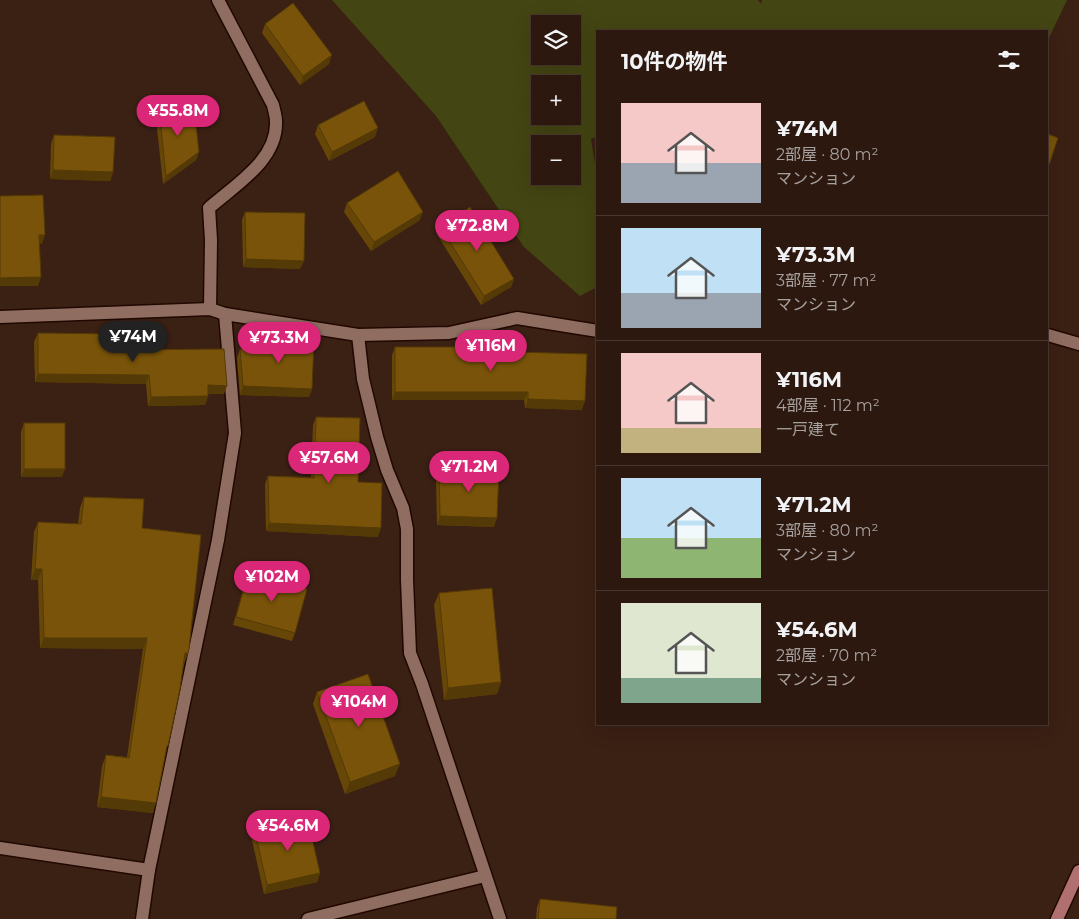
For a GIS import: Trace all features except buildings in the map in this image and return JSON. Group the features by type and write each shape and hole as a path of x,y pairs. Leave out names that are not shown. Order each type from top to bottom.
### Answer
{"main road":[{"path":"1057,919 1079,871"}],"street":[{"path":"210,309 211,240 209,208 261,163 270,150 276,120 273,105 218,0"},
{"path":"0,317 210,309 225,314 358,335 449,333 517,318 596,331"},
{"path":"142,919 149,870 218,540 235,432 225,314"},
{"path":"1048,334 1079,344"},
{"path":"358,335 363,378 377,437 387,470 404,508 407,529 410,653 500,919"},
{"path":"0,848 149,870"},
{"path":"308,919 485,876"}],"shaded area":[{"path":"332,0 758,0 761,4 762,0 1067,0 1048,40 1048,30 596,30 596,136 591,139 596,171 596,288 580,296 524,247 436,116"}]}
